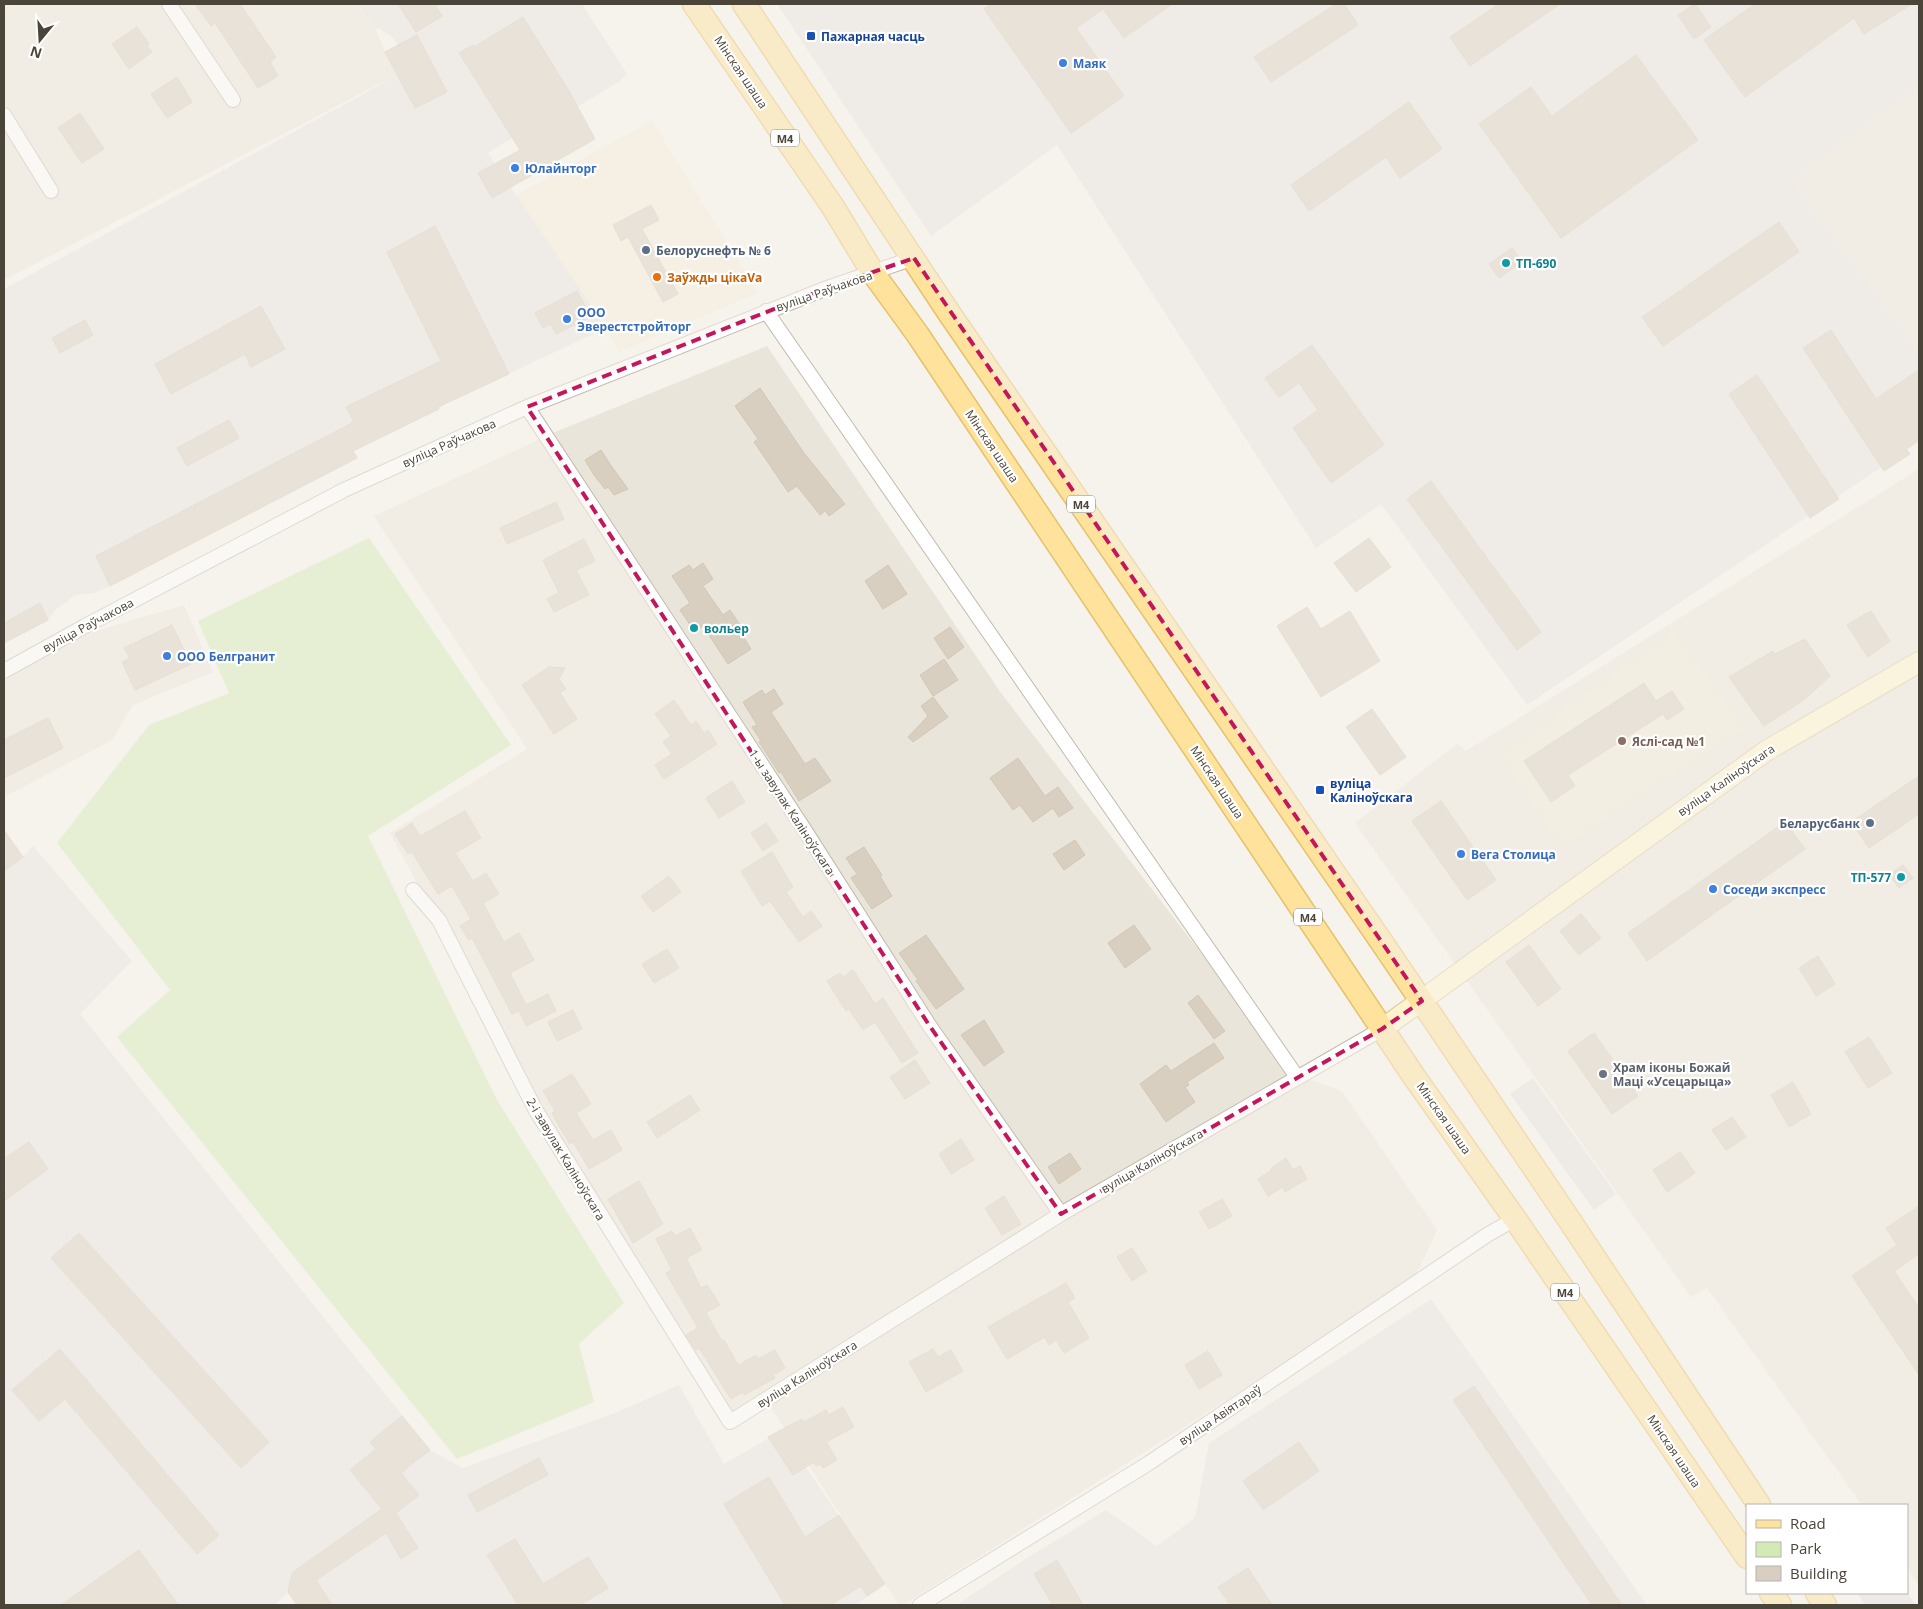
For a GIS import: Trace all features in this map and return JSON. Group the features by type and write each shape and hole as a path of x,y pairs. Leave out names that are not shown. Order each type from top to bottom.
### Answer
{"main road":[{"name":"Мінская шаша","path":"694,4 833,207 873,273 945,375 1382,1029 1516,1219 1746,1556"},
{"name":"М4","path":"744,4 950,313 1422,1001 1757,1504"},
{"name":"вуліца Каліноўскага","path":"1382,1029 1766,751 1919,662"},
{"path":"1773,1594 1780,1605"},
{"path":"1817,1594 1825,1605"}],"street":[{"path":"169,4 233,100"},
{"path":"4,115 51,192"},
{"name":"вуліца Раўчакова","path":"4,671 85,626 344,490 527,407 827,288 914,258"},
{"path":"766,312 1297,1078"},
{"name":"1-ы завулак Каліноўскага","path":"527,407 804,829 929,1025 1061,1214"},
{"name":"2-і завулак Каліноўскага","path":"413,890 439,920 534,1110 730,1422"},
{"name":"вуліца Каліноўскага","path":"730,1422 1061,1214 1382,1029"},
{"name":"вуліца Авіятараў","path":"920,1605 1149,1463 1480,1240 1516,1219"}],"highlighted area":[{"path":"914,258 1422,1001 1382,1029 1061,1214 929,1025 527,407 827,288"}],"shaded area":[{"path":"4,4 356,4 375,29 396,75 4,280"},
{"path":"357,4 582,4 627,74 620,81 516,144 512,138 488,153 606,328 459,397 353,451 357,458 110,586 94,593 76,595 55,610 48,620 4,643 4,289 396,75 385,52 398,45 391,36 379,28 375,29"},
{"path":"777,4 1919,4 1919,85 1791,181 1919,351 1919,442 1527,705 1381,504 1316,548 1057,145 931,236"},
{"path":"1662,4 1919,4 1919,373"},
{"path":"652,121 758,293 619,352 606,328 516,195"},
{"path":"767,346 1001,693 1294,1074 1342,1091 1437,1230 1413,1282 903,1605 899,1605 763,1395 728,1415 527,1086 390,833 527,749 374,516 560,430"},
{"path":"1919,469 1919,1586 1908,1570 1908,1504 1861,1504 1707,1288 1691,1297 1355,823 1457,744 1466,751"},
{"path":"184,605 213,672 133,705 112,740 6,796 4,792 4,681 66,640"},
{"name":"Яслі-сад №1","path":"1673,631 1746,728 1562,848 1499,755"},
{"path":"4,830 23,857 33,846 132,961 80,1014 430,1450 463,1468 615,1413 679,1385 724,1464 769,1438 780,1429 885,1584 855,1605 297,1605 288,1592 275,1605 4,1605"},
{"path":"1533,1078 1616,1194 1594,1210 1510,1094"},
{"path":"1431,1299 1647,1605 956,1605 1027,1558 1106,1510 1157,1546 1195,1518 1209,1443"},
{"path":"1908,1593 1916,1605 1865,1605 1858,1594"}],"green space":[{"path":"369,538 511,745 368,836 497,1100 624,1303 579,1344 594,1402 457,1459 117,1037 170,990 57,843 149,725 229,693 198,621"}],"building":[{"path":"195,4 240,4 276,57 270,62 278,76 258,88 215,23 211,26"},
{"path":"398,4 435,4 442,16 416,32"},
{"path":"991,4 1172,4 1124,38 1103,9 1076,28 1124,96 1071,133 984,9"},
{"path":"1336,4 1344,4 1358,25 1271,82 1254,57"},
{"path":"1499,4 1560,4 1470,66 1450,37"},
{"path":"1695,4 1711,27 1694,39 1678,15"},
{"path":"1755,4 1912,4 1864,34 1854,18 1745,97 1704,40"},
{"path":"523,17 569,91 595,139 492,198 478,173 520,150 459,53 473,45 474,47"},
{"path":"137,27 149,44 147,46 152,52 129,69 112,44"},
{"path":"417,35 447,92 415,108 385,52"},
{"path":"1636,55 1698,140 1561,238 1479,124 1531,87 1552,116"},
{"path":"177,77 192,102 167,118 151,94"},
{"path":"1409,102 1442,149 1400,178 1386,157 1309,211 1291,185"},
{"path":"80,113 104,149 82,163 58,128"},
{"path":"651,205 659,220 642,229 678,294 663,302 628,237 621,241 613,225"},
{"path":"1779,222 1799,252 1663,346 1642,317"},
{"path":"435,226 509,374 438,407 439,409 353,451 357,458 110,586 96,556 354,422 346,407 441,361 387,252"},
{"name":"ТП-690","path":"1512,248 1522,262 1499,278 1489,264"},
{"path":"577,291 589,313 586,314 588,318 556,334 551,324 543,328 535,313"},
{"path":"261,306 285,349 251,367 245,354 171,394 155,364"},
{"path":"85,320 93,335 60,353 52,338"},
{"path":"1831,330 1876,399 1919,370 1919,440 1906,449 1910,454 1884,471 1803,348"},
{"path":"1312,345 1384,445 1331,483 1293,428 1318,410 1299,383 1279,397 1265,378"},
{"path":"1757,375 1839,499 1810,518 1729,394"},
{"path":"760,388 804,453 845,504 829,516 825,511 820,515 797,486 788,492 754,442 758,439 735,406"},
{"path":"229,420 239,438 187,466 177,448"},
{"path":"601,450 628,489 614,495 608,487 605,489 594,475 585,460"},
{"path":"1431,481 1541,632 1517,650 1407,499"},
{"path":"556,502 564,519 507,544 500,528"},
{"path":"1369,538 1391,567 1356,592 1334,563"},
{"path":"584,539 595,561 576,570 589,595 554,612 547,599 559,593 543,560"},
{"path":"703,563 713,579 703,586 723,615 730,610 744,631 741,633 751,649 728,664 703,626 695,632 680,610 690,603 672,576 689,565 693,570"},
{"path":"888,565 907,594 883,609 865,581"},
{"path":"40,603 48,620 4,643 4,623"},
{"path":"1307,607 1321,629 1350,611 1380,661 1321,697 1277,626"},
{"path":"1871,611 1890,641 1868,657 1847,625"},
{"path":"172,625 191,664 135,690 122,662 130,658 124,648"},
{"path":"950,627 964,647 948,659 934,638"},
{"path":"1805,639 1830,676 1805,699 1764,726 1729,677 1773,651 1775,654"},
{"path":"944,659 958,680 933,696 920,675"},
{"path":"549,667 565,668 559,679 566,689 560,693 577,719 554,734 522,685"},
{"path":"1644,683 1656,701 1672,691 1684,709 1667,720 1663,714 1568,775 1575,786 1551,802 1524,761"},
{"path":"774,689 783,704 771,712 805,764 815,758 831,781 799,801 759,742 761,741 752,727 757,725 743,702 762,690 765,695"},
{"path":"933,697 948,717 913,742 908,737 928,716 921,706"},
{"path":"674,700 691,725 696,721 704,733 708,730 717,744 664,779 655,765 672,754 663,742 671,736 655,714"},
{"path":"1372,709 1406,757 1380,775 1346,727"},
{"path":"48,718 63,748 4,778 4,740"},
{"path":"1018,758 1045,796 1058,787 1073,808 1059,817 1053,808 1033,822 1020,805 1013,810 990,778"},
{"path":"1919,776 1919,814 1869,848 1851,822"},
{"path":"732,781 745,802 719,818 706,798"},
{"path":"1441,801 1496,880 1467,900 1412,821"},
{"path":"465,811 481,838 455,853 473,881 486,873 499,894 483,903 504,942 519,933 534,960 510,973 526,1005 548,994 556,1011 526,1026 519,1011 512,1014 472,938 469,940 460,926 471,919 452,886 438,894 412,852 408,854 395,834 412,823 420,836"},
{"path":"1785,822 1805,849 1647,961 1628,933"},
{"path":"766,823 778,841 763,851 751,833"},
{"path":"4,830 23,857 4,871"},
{"path":"1075,840 1085,855 1064,870 1053,854"},
{"path":"864,847 882,875 880,876 892,896 872,909 851,878 857,874 846,858"},
{"path":"772,852 793,887 786,892 803,917 811,911 822,926 799,942 770,901 762,906 741,871"},
{"name":"ТП-577","path":"1903,865 1913,878 1899,888 1889,875"},
{"path":"669,876 681,892 653,912 641,896"},
{"path":"1581,914 1601,938 1579,955 1560,931"},
{"path":"1134,925 1151,949 1125,968 1108,943"},
{"path":"926,935 964,989 936,1009 899,953"},
{"path":"1529,945 1561,989 1538,1006 1506,962"},
{"path":"667,949 679,968 654,983 642,964"},
{"path":"1818,956 1835,984 1816,996 1799,968"},
{"path":"853,970 875,1004 883,998 918,1053 902,1063 875,1022 863,1030 849,1009 846,1011 827,981 840,973 843,977"},
{"path":"1198,995 1225,1031 1214,1039 1188,1003"},
{"path":"573,1010 582,1029 557,1041 548,1022"},
{"path":"984,1020 1004,1052 984,1066 961,1035"},
{"name":"Храм іконы Божай Маці «Усецарыца»","path":"1594,1033 1638,1096 1612,1114 1568,1051"},
{"path":"1869,1037 1892,1073 1868,1088 1845,1052"},
{"path":"1214,1043 1224,1058 1187,1082 1189,1085 1185,1087 1195,1102 1166,1122 1140,1084 1166,1065 1171,1071"},
{"path":"915,1060 930,1083 905,1099 890,1077"},
{"path":"572,1074 591,1104 576,1113 593,1140 611,1130 622,1150 589,1169 573,1142 570,1144 560,1128 552,1113 555,1111 543,1091"},
{"path":"1793,1082 1811,1114 1789,1127 1771,1095"},
{"path":"690,1095 700,1110 657,1138 647,1122"},
{"path":"1732,1117 1746,1137 1726,1150 1712,1130"},
{"path":"961,1139 974,1160 951,1174 939,1154"},
{"path":"29,1142 48,1169 4,1201 4,1159"},
{"path":"1680,1152 1695,1173 1667,1192 1653,1170"},
{"path":"1070,1153 1081,1169 1059,1184 1048,1167"},
{"path":"1286,1158 1293,1170 1300,1166 1307,1179 1285,1192 1283,1187 1268,1196 1258,1179"},
{"path":"639,1181 663,1224 633,1243 608,1199"},
{"path":"1004,1196 1021,1224 1002,1235 985,1208"},
{"path":"1222,1199 1232,1216 1209,1229 1199,1212"},
{"path":"1919,1206 1919,1254 1894,1271 1919,1308 1919,1375 1852,1276 1897,1245 1886,1228"},
{"path":"690,1228 702,1250 686,1258 701,1288 707,1285 720,1305 706,1313 738,1365 756,1355 758,1359 775,1350 785,1368 773,1375 775,1378 744,1395 743,1392 731,1399 699,1348 696,1350 686,1335 698,1328 666,1273 672,1270 656,1239 672,1231 675,1236"},
{"path":"79,1233 269,1442 241,1468 51,1258"},
{"path":"1132,1248 1147,1271 1132,1281 1117,1257"},
{"path":"1066,1283 1075,1298 1068,1302 1089,1338 1064,1353 1056,1340 1049,1345 1045,1337 1007,1359 988,1327"},
{"path":"60,1349 219,1535 197,1554 65,1399 39,1421 12,1390"},
{"path":"933,1349 938,1357 951,1350 963,1371 926,1392 909,1362"},
{"path":"1208,1351 1222,1375 1199,1389 1185,1365"},
{"path":"1474,1386 1622,1605 1592,1605 1453,1400"},
{"path":"843,1407 854,1427 826,1442 837,1460 823,1468 820,1464 816,1466 814,1462 793,1475 768,1437 802,1419 804,1422 826,1410 829,1415"},
{"path":"402,1416 430,1450 401,1473 419,1495 396,1513 418,1548 401,1559 386,1533 316,1580 332,1605 297,1605 288,1592 292,1573 382,1509 350,1470 376,1449 370,1442"},
{"path":"1299,1442 1319,1471 1263,1510 1243,1481"},
{"path":"539,1458 548,1475 477,1512 468,1495"},
{"path":"769,1477 805,1537 839,1515 885,1584 867,1596 861,1586 830,1605 785,1605 724,1504"},
{"path":"515,1539 543,1584 588,1557 608,1588 580,1605 518,1605 487,1555"},
{"path":"139,1550 178,1605 61,1605"},
{"path":"1057,1560 1083,1605 1053,1605 1034,1574"},
{"path":"1248,1568 1272,1605 1230,1605 1218,1587"}],"place":[{"name":"Пажарная часць","path":"811,36"},
{"name":"Маяк","path":"1063,63"},
{"name":"Юлайнторг","path":"515,168"},
{"name":"Белоруснефть № 6","path":"646,250"},
{"name":"ТП-690","path":"1506,263"},
{"name":"Заўжды цікаVа","path":"657,277"},
{"name":"ООО Эверестстройторг","path":"567,319"},
{"name":"вольер","path":"694,628"},
{"name":"ООО Белгранит","path":"167,656"},
{"name":"Яслі-сад №1","path":"1622,741"},
{"name":"вуліца Каліноўскага","path":"1320,790"},
{"name":"Беларусбанк","path":"1870,823"},
{"name":"Вега Столица","path":"1461,854"},
{"name":"ТП-577","path":"1901,877"},
{"name":"Соседи экспресс","path":"1713,889"},
{"name":"Храм іконы Божай Маці «Усецарыца»","path":"1603,1074"}]}
